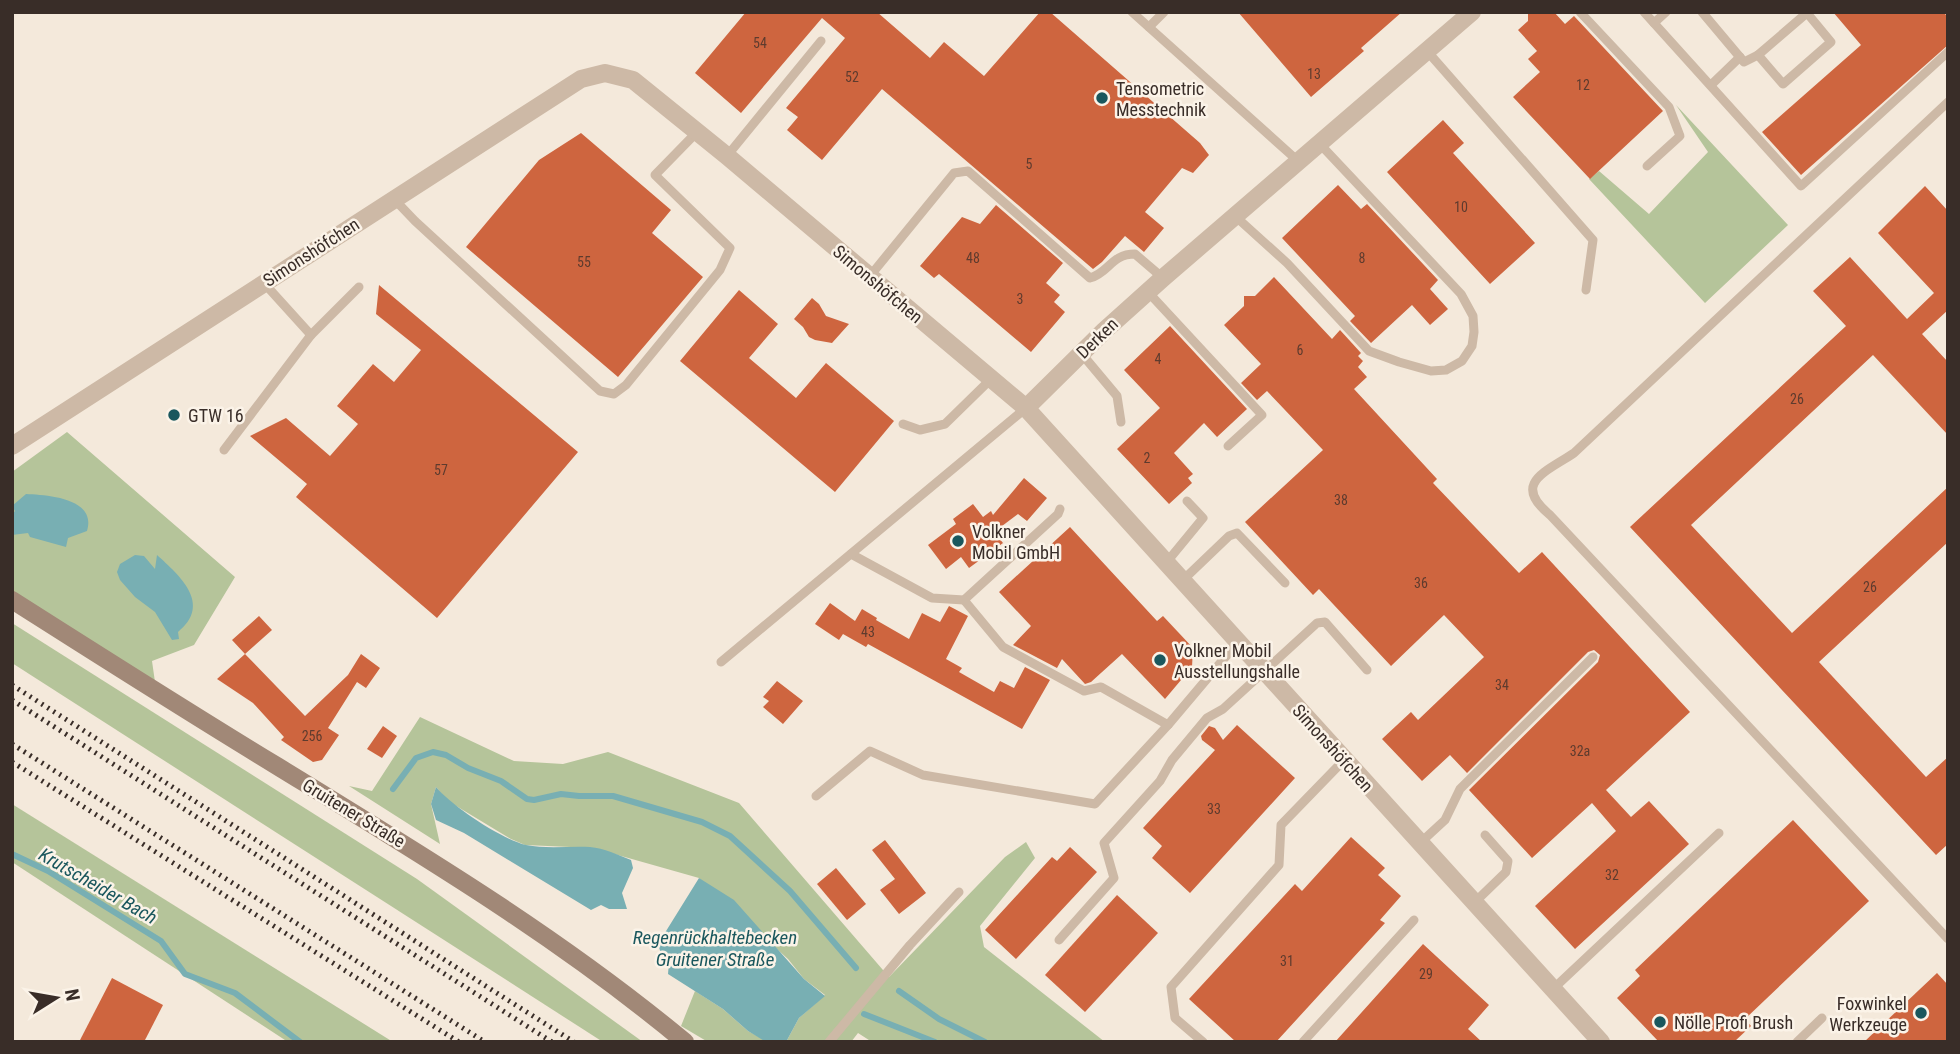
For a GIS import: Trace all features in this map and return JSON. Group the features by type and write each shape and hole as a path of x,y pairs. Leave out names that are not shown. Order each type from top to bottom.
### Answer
{"street":[{"name":"Derken","path":"1026,408 1163,278 1297,160 1427,51 1465,14"},
{"name":"Simonshöfchen","path":"12,446 581,79 605,73 633,80 1026,408 1601,1042"},
{"name":"Gruitener Straße","path":"12,600 384,830 583,962 685,1042"}],"lane":[{"path":"1132,12 1297,160"},
{"path":"1149,27 1164,12"},
{"path":"1580,12 1669,107 1680,136 1647,166"},
{"path":"1644,12 1801,186 1948,52"},
{"path":"1654,23 1666,12"},
{"path":"1702,12 1744,62 1758,55 1807,13 1831,42 1783,84 1758,55"},
{"path":"727,156 821,41"},
{"path":"1427,51 1594,240 1586,290"},
{"path":"1711,85 1740,57"},
{"path":"1948,102 1574,453 1540,476 1533,485 1532,494 1536,503 1948,939"},
{"path":"394,199 600,391 614,394 626,385 720,270 730,248 654,175 697,132"},
{"path":"1235,216 1287,263 1369,351 1431,371 1446,370 1462,361 1472,346 1475,332 1473,316 1461,294 1318,142"},
{"path":"870,276 954,173 968,171 1090,278 1097,276 1117,257 1135,254 1163,278"},
{"path":"263,282 311,335"},
{"path":"223,450 311,335 359,287"},
{"path":"1148,292 1262,415 1228,446"},
{"path":"1081,353 1117,396 1121,422"},
{"path":"903,424 920,430 945,424 991,379"},
{"name":"Derken","path":"721,662 1026,408"},
{"path":"1166,563 1203,518 1187,500"},
{"path":"851,554 932,598 964,600 1058,514 1060,509"},
{"path":"1182,581 1229,536 1237,533 1284,583"},
{"path":"964,600 1003,647 1084,691 1101,687 1168,724"},
{"path":"1059,940 1114,878 1104,843 1160,781 1172,760 1207,718 1223,709 1317,623 1325,622 1367,670"},
{"path":"816,796 870,751 923,775 1095,804 1238,642"},
{"path":"1420,843 1445,820 1460,789 1593,657"},
{"path":"1203,1042 1175,1018 1171,987 1279,865 1281,825 1344,760"},
{"path":"1553,989 1719,833"},
{"path":"1474,902 1506,872 1508,862 1485,835"},
{"path":"830,1042 910,945 959,892"},
{"path":"1303,1042 1414,920"},
{"path":"1797,1042 1822,1018"}],"green space":[{"path":"1676,105 1788,225 1705,303 1589,179 1599,171 1649,214 1708,152"},
{"path":"67,432 235,577 194,645 152,661 155,682 12,591 12,472"},
{"path":"12,623 417,879 643,1042 603,1042 12,663"},
{"path":"420,717 514,761 563,764 608,752 739,803 889,977 1005,857 1026,842 1035,858 980,926 984,947 1105,1042 872,1042 858,1033 851,1042 786,1042 799,1018 825,995 804,979 788,959 699,878 593,848 525,845 448,801 436,787 431,804 440,844 349,786 372,791"},
{"path":"12,804 393,1042 288,1042 12,862"},
{"path":"695,991 723,1009 748,1031 768,1042 708,1042 681,1026"}],"water":[{"path":"26,494 57,497 78,505 85,511 87,531 68,538 66,547 30,537 28,533 12,535 12,515 15,511 12,506"},
{"path":"135,555 144,556 155,569 157,555 183,581 189,591 193,611 178,632 179,639 172,640 155,612 135,597 120,580 117,572 120,564"},
{"name":"Regenrückhaltebecken Gruitener Straße","path":"436,787 478,821 516,842 541,847 595,848 631,860 633,868 622,893 627,909 609,909 601,905 591,910 464,833 436,820 431,804"},
{"name":"Regenrückhaltebecken Gruitener Straße","path":"699,878 734,900 804,979 825,996 799,1018 786,1042 766,1042 748,1031 723,1009 668,974 669,962 662,957 658,944"}],"building":[{"path":"746,12 877,12 930,58 944,42 984,76 1040,12 1050,12 1200,143 1209,155 1193,173 1182,168 1145,212 1164,228 1144,252 1125,236 1093,269 882,89 822,160 787,130 798,117 786,108 845,38 822,18 741,113 695,73"},
{"path":"1238,12 1402,12 1361,48 1364,51 1311,97"},
{"path":"1554,12 1565,24 1574,16 1663,111 1590,179 1513,97 1540,72 1528,59 1537,51 1518,30 1528,21 1528,13"},
{"path":"1833,12 1943,12 1948,17 1948,45 1801,175 1762,132 1861,45"},
{"path":"1443,120 1464,143 1453,153 1535,243 1490,284 1387,172"},
{"path":"581,133 671,210 652,233 703,277 618,377 466,247 539,160"},
{"path":"1338,185 1361,209 1367,204 1438,280 1430,289 1448,309 1430,325 1412,305 1371,343 1350,321 1355,316 1282,238"},
{"path":"1925,186 1948,211 1948,310 1922,334 1948,362 1948,435 1873,355 1691,525 1792,633 1948,487 1948,542 1819,662 1926,777 1948,757 1948,844 1936,855 1630,527 1846,326 1813,291 1850,257 1907,319 1934,293 1878,233"},
{"path":"996,205 1063,263 1046,283 1060,295 1054,302 1065,312 1031,352 939,274 934,278 920,266 962,217 980,224"},
{"path":"1274,277 1332,339 1340,330 1361,353 1358,356 1363,361 1358,367 1367,377 1354,389 1437,479 1433,483 1519,573 1542,552 1690,712 1606,790 1631,817 1649,801 1689,844 1575,949 1535,906 1616,831 1592,803 1532,858 1469,790 1598,662 1600,655 1594,650 1588,652 1467,773 1450,755 1422,781 1382,739 1411,712 1418,720 1484,657 1444,615 1391,666 1319,589 1313,595 1245,522 1323,450 1267,391 1257,400 1241,383 1261,364 1224,325 1244,306 1244,296 1255,296"},
{"path":"379,285 578,452 437,618 296,497 307,484 250,436 286,418 330,456 358,424 337,406 373,364 394,382 421,350 376,314"},
{"path":"739,290 778,324 749,358 796,398 826,363 894,421 835,492 680,361"},
{"path":"812,298 826,316 849,324 832,343 809,337 794,319"},
{"path":"1170,326 1247,409 1217,437 1204,423 1174,453 1193,474 1188,478 1192,483 1169,504 1117,449 1160,408 1124,370"},
{"path":"1024,478 1047,498 1027,521 1018,514 994,532 1003,543 969,568 961,557 946,569 928,545 956,524 953,519 973,504 983,517 991,511 993,515"},
{"path":"1070,527 1157,621 1163,616 1193,648 1192,667 1165,699 1122,654 1091,682 1085,684 1062,659 1057,668 1013,645 1031,626 999,592"},
{"path":"830,603 855,621 862,609 909,639 922,613 940,622 949,606 968,616 946,659 962,668 959,672 994,692 1000,681 1014,688 1025,667 1050,680 1022,729 868,644 866,647 843,634 839,640 815,624"},
{"path":"259,616 272,630 245,654 232,640"},
{"path":"245,654 305,716 348,675 361,654 380,668 366,688 357,682 328,728 339,735 322,760 313,762 281,740 284,737 253,703 217,679"},
{"path":"777,681 803,701 783,724 763,707 769,701 763,697"},
{"path":"1237,725 1295,778 1190,893 1152,858 1162,846 1143,828 1215,750 1202,740 1201,736 1209,726 1215,728 1223,740"},
{"path":"383,726 397,736 382,758 367,749"},
{"path":"1793,820 1869,901 1745,1019 1751,1026 1734,1042 1659,1042 1617,998 1640,976 1635,970"},
{"path":"1351,837 1385,868 1378,875 1401,896 1380,920 1385,923 1276,1042 1236,1042 1189,999 1295,884 1302,891"},
{"path":"885,840 926,893 899,914 880,890 895,879 872,850"},
{"path":"1070,847 1097,872 1016,959 985,930 1052,857 1057,861"},
{"path":"836,868 866,904 847,920 817,884"},
{"path":"1117,895 1158,933 1085,1012 1045,975"},
{"path":"1423,944 1489,1005 1468,1029 1482,1042 1335,1042"},
{"name":"Foxwinkel Werkzeuge","path":"1937,973 1948,985 1948,1042 1864,1042"},
{"path":"112,978 163,1005 144,1042 79,1042"}],"waterway":[{"path":"393,789 416,758 433,752 446,755 468,768 501,781 527,799 561,794 613,796 702,822 730,836 790,891 856,968"},
{"name":"Krutscheider Bach","path":"12,854 48,871 161,941 185,974 235,993 300,1042"},
{"path":"899,991 939,1019 985,1042"},
{"path":"864,1014 935,1042"}],"railway":[{"path":"12,685 574,1042"},
{"path":"12,700 552,1042"},
{"path":"12,744 485,1042"},
{"path":"12,762 459,1042"}],"place":[{"name":"Tensometric Messtechnik","path":"1102,98"},
{"name":"GTW 16","path":"174,415"},
{"name":"Volkner Mobil GmbH","path":"958,541"},
{"name":"Volkner Mobil Ausstellungshalle","path":"1160,660"},
{"name":"Foxwinkel Werkzeuge","path":"1921,1013"},
{"name":"Nölle Profi Brush","path":"1660,1022"}]}
